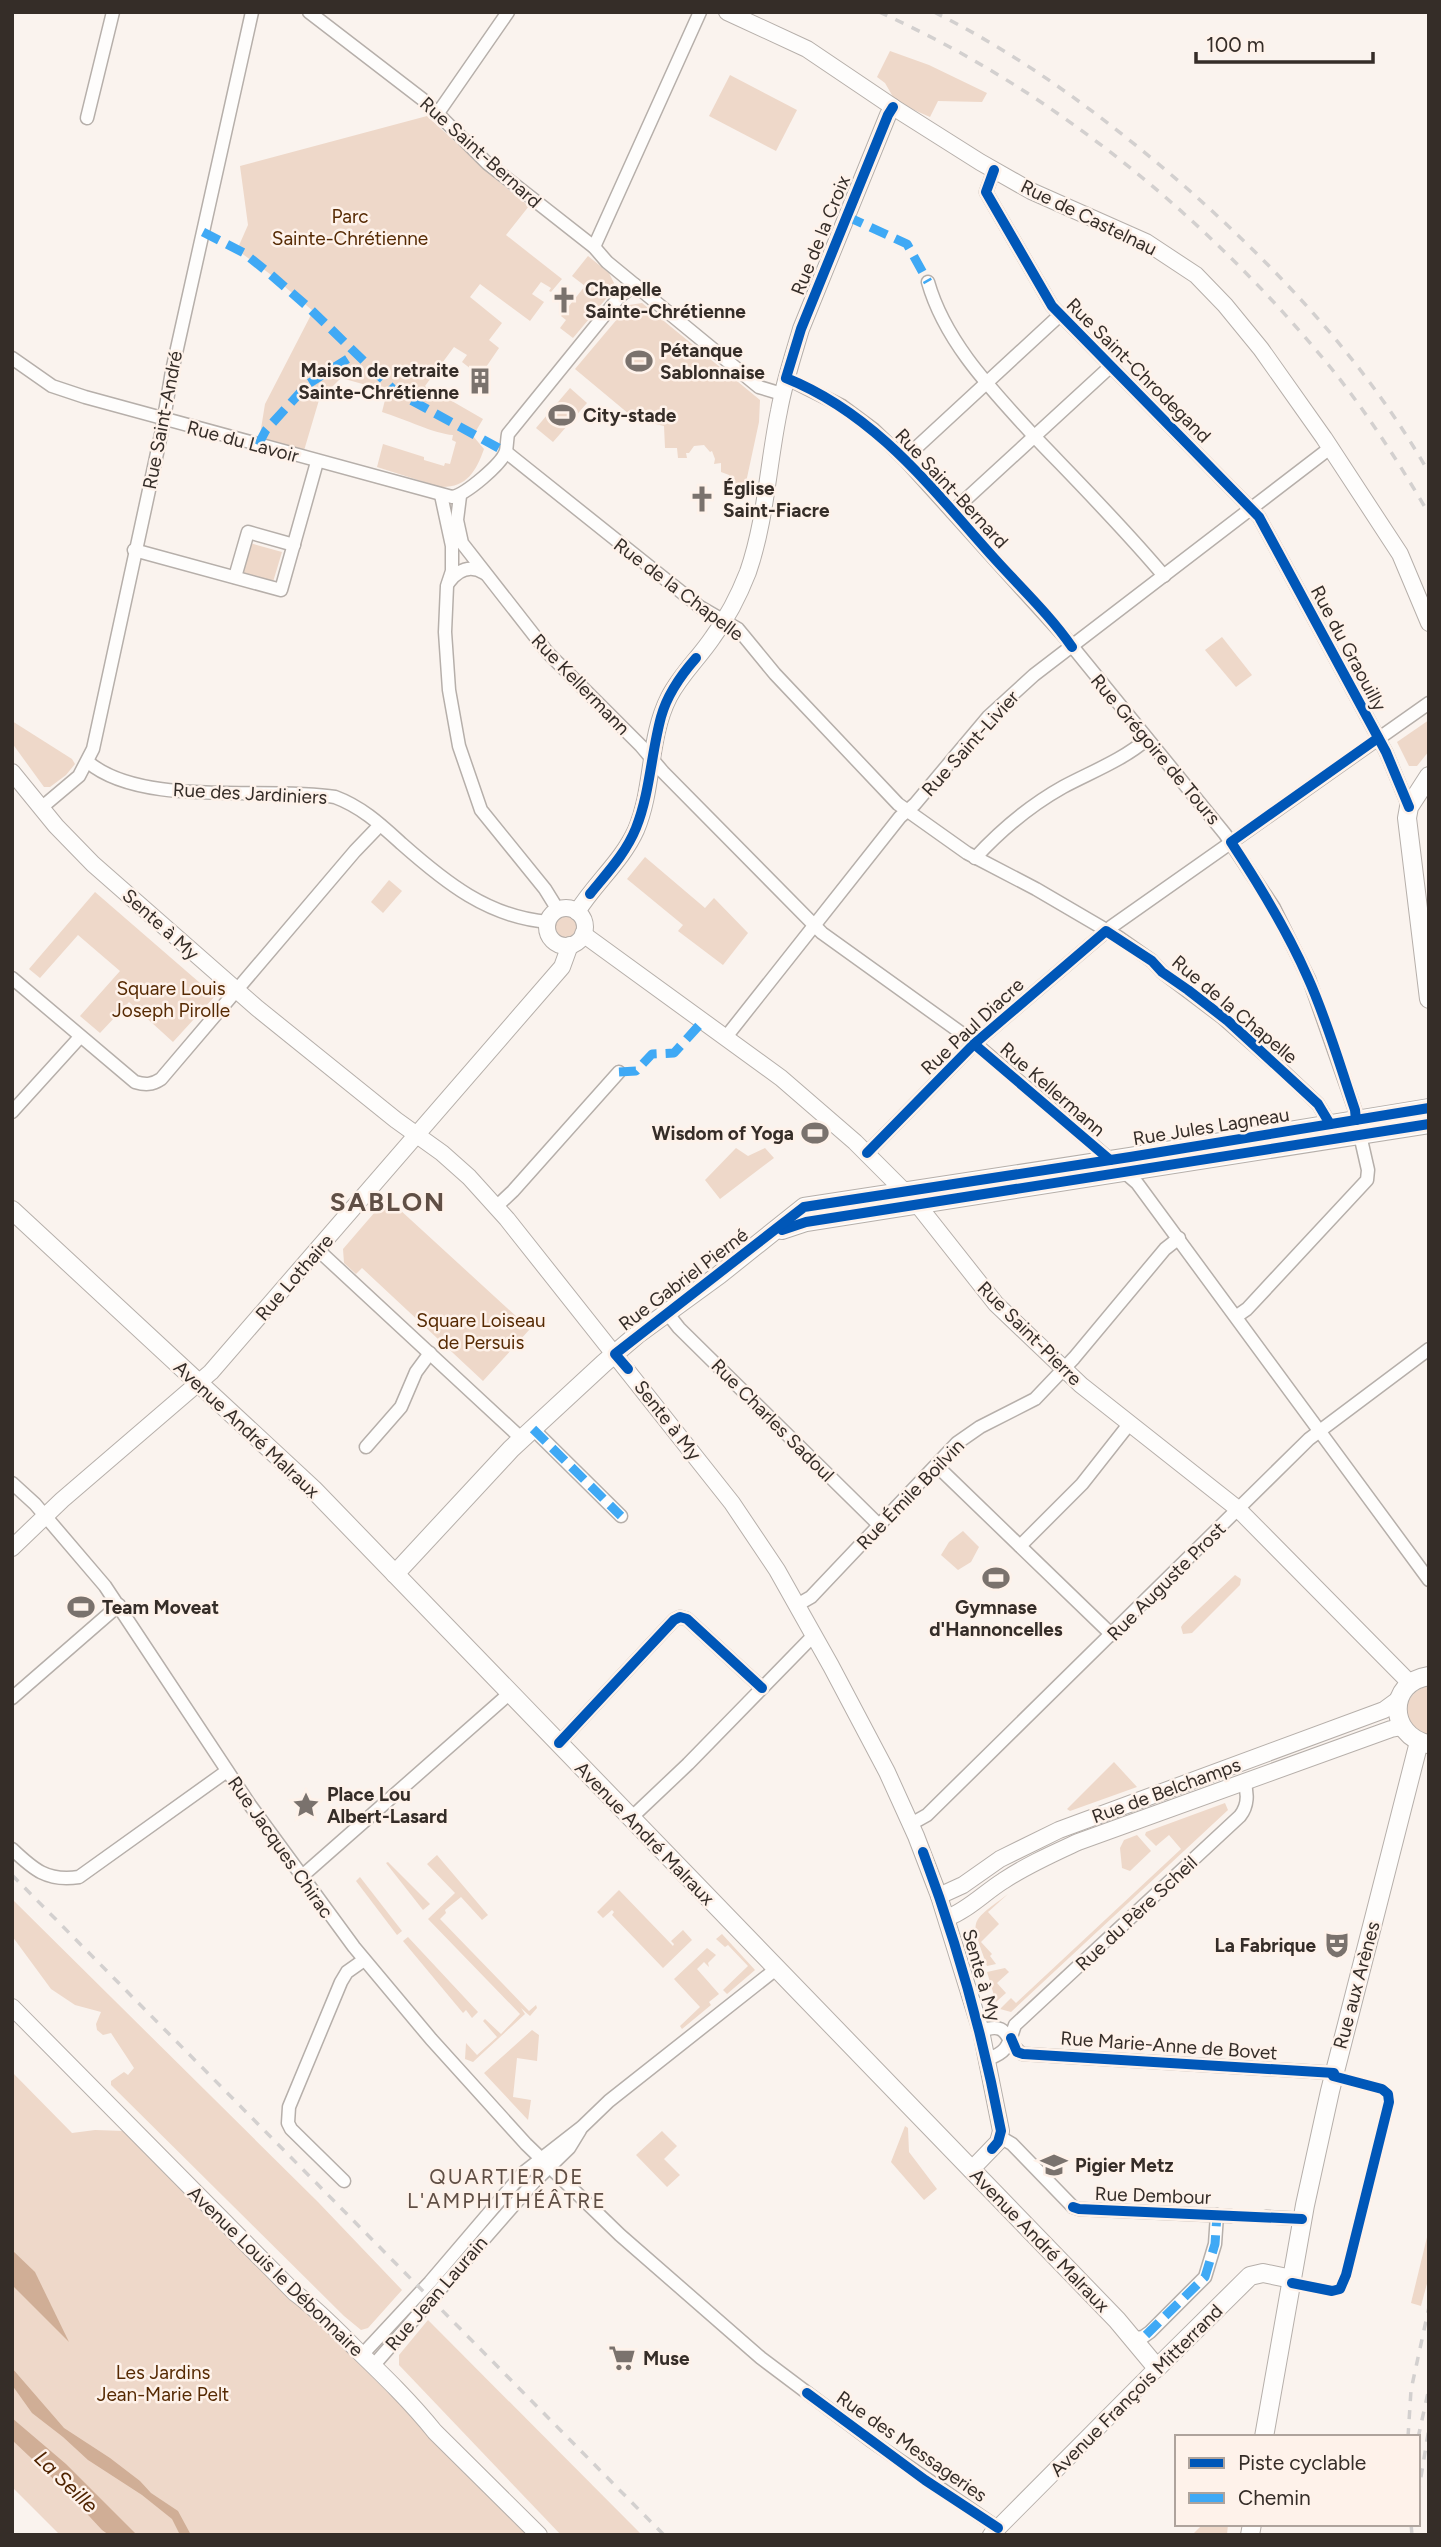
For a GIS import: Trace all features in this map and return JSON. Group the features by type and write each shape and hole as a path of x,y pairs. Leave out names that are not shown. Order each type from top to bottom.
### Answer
{"main road":[{"path":"1429,776 1409,807 1407,818 1429,999"},
{"path":"1358,1127 1429,1108"},
{"name":"Rue Jules Lagneau","path":"904,1191 1330,1124 1358,1127"},
{"path":"1358,1127 1429,1124"},
{"name":"Rue Jules Lagneau","path":"917,1204 1125,1171 1358,1127"},
{"name":"Rue Gabriel Pierné","path":"395,1574 527,1434 615,1354 804,1207 904,1191"},
{"name":"Rue Gabriel Pierné","path":"772,1234 806,1222 917,1204"},
{"name":"Avenue André Malraux","path":"12,1210 313,1489 1162,2364"},
{"path":"1424,1743 1402,1727 1398,1718 1399,1699 1410,1683 1429,1676"},
{"name":"Rue aux Arènes","path":"1264,2435 1302,2219 1334,2073 1424,1743"},
{"name":"Avenue François Mitterrand","path":"1162,2364 1250,2276 1263,2273 1292,2278"}],"street":[{"path":"87,118 113,12"},
{"name":"Rue Saint-André","path":"41,808 79,776 88,762 252,12"},
{"name":"Rue Saint-Bernard","path":"309,12 438,113 487,163 594,247 607,262 758,387 784,386 813,390 873,429 904,459 1072,647"},
{"path":"438,113 508,12"},
{"path":"594,247 700,12"},
{"name":"Rue de Castelnau","path":"727,12 807,49 893,107 1031,191 1146,242 1196,275 1261,349 1330,448 1400,554 1429,623"},
{"name":"Rue de la Croix","path":"578,912 619,858 636,830 661,717 668,698 724,621 748,572 758,538 784,386 801,329 893,107"},
{"name":"Rue Saint-Chrodegand","path":"994,170 986,192 1052,306 1252,509"},
{"path":"928,282 932,298 955,339 986,384 1164,576"},
{"path":"553,916 565,908 578,912 584,922 580,939 563,944 549,935 553,916 545,889 490,824 474,794 459,746 449,690 444,632 447,586 457,545 460,496 506,453 508,434 620,296 635,285"},
{"path":"904,459 1060,314"},
{"name":"Rue du Lavoir","path":"12,358 51,386 441,495"},
{"path":"952,512 1111,366"},
{"name":"Rue Saint-Livier","path":"726,1037 908,810 988,717 1034,675 1330,448"},
{"name":"Rue de la Chapelle","path":"506,453 700,607 738,629 799,700 898,804 975,858 1036,889 1152,961 1162,972 1227,1021 1318,1104 1330,1124"},
{"path":"135,551 281,590 317,462"},
{"path":"457,545 441,495 460,496"},
{"name":"Rue du Graouilly","path":"1252,509 1259,517 1378,738 1409,807"},
{"path":"235,577 248,532 294,545"},
{"name":"Rue Kellermann","path":"457,545 484,573 548,653 822,933 974,1044 1125,1171 1237,1316 1429,1580"},
{"path":"447,586 457,573 464,569 477,568 484,573"},
{"name":"Rue Grégoire de Tours","path":"1072,647 1231,842 1274,908 1309,979 1355,1110 1368,1171 1367,1180 1247,1309 1237,1316"},
{"name":"Rue Paul Diacre","path":"867,1153 974,1044 1107,931 1429,703"},
{"path":"975,858 1013,821 1041,801 1111,763 1147,739"},
{"name":"Rue des Jardiniers","path":"88,762 102,772 141,787 320,794 335,797 356,806 460,892 521,919 553,916"},
{"name":"Sente à My","path":"12,772 83,855 237,992 454,1164 496,1207 732,1503 814,1635 887,1772 911,1824 947,1918 981,2031 1000,2137"},
{"path":"12,978 135,1082 155,1083 380,825"},
{"name":"Rue Saint-Pierre","path":"583,934 781,1078 867,1153 917,1204 988,1295 1081,1385 1238,1509 1410,1683"},
{"name":"Rue Lothaire","path":"12,1548 199,1383 550,980 556,957 563,944"},
{"path":"12,1112 80,1037"},
{"path":"496,1207 619,1072"},
{"name":"Rue Émile Boilvin","path":"797,1605 811,1597 968,1434 1035,1399 1065,1369 1165,1249 1179,1238"},
{"path":"317,1250 430,1353 621,1516"},
{"name":"Rue Charles Sadoul","path":"668,1314 691,1340 879,1525"},
{"name":"Rue Auguste Prost","path":"911,1824 927,1815 1320,1430 1429,1349"},
{"path":"366,1447 401,1408 412,1379 430,1353"},
{"path":"1020,1546 1082,1484 1130,1423"},
{"path":"937,1466 1112,1635"},
{"name":"Rue Jacques Chirac","path":"12,1483 46,1517 119,1605 227,1771 301,1877 364,1959 457,2070 545,2163"},
{"path":"12,1698 119,1605"},
{"path":"559,1743 674,1620 680,1617 687,1619 762,1688"},
{"path":"631,1818 814,1635"},
{"path":"301,1877 510,1693"},
{"name":"Rue de Belchamps","path":"939,1896 963,1885 1000,1859 1032,1842 1384,1710 1399,1699"},
{"name":"Rue de Belchamps","path":"947,1918 960,1913 991,1889 1038,1860 1102,1833 1402,1727"},
{"path":"1238,1763 1244,1782"},
{"path":"12,1849 39,1873 69,1879 79,1877 227,1771"},
{"name":"Rue du Père Scheil","path":"988,2060 1008,2048 1015,2025 1240,1816 1246,1805 1244,1782"},
{"path":"1096,1816 1102,1833"},
{"path":"344,2181 291,2129 288,2115 341,1982 347,1972 364,1959"},
{"name":"Rue Jean Laurain","path":"368,2360 545,2163 569,2148 582,2127 608,2101 776,1969"},
{"name":"Avenue Louis le Débonnaire","path":"12,2007 295,2292 368,2360 435,2432 539,2535"},
{"path":"981,2031 996,2028 1011,2038"},
{"name":"Rue Marie-Anne de Bovet","path":"1011,2038 1017,2052 1023,2054 1334,2073"},
{"path":"971,2169 992,2150 1000,2137"},
{"name":"Rue Dembour","path":"1000,2137 1012,2144 1079,2210 1231,2216"},
{"name":"Rue des Messageries","path":"545,2163 620,2235 761,2358 994,2531"},
{"path":"1137,2338 1205,2277 1215,2244 1217,2215"},
{"path":"1265,2217 1302,2219"},
{"name":"Avenue François Mitterrand","path":"994,2531 1162,2364"}],"green space":[{"path":"890,51 929,65 987,93 982,102 938,101 930,117 896,102 885,83 877,77"},
{"path":"730,75 797,110 776,151 709,116"},
{"name":"Parc Sainte-Chrétienne","path":"427,116 529,206 506,235 562,279 551,292 551,288 541,282 532,294 544,302 530,321 480,284 470,297 502,323 489,340 499,348 480,376 462,362 467,355 454,347 425,386 435,396 438,393 483,419 473,436 484,449 477,465 469,477 449,487 440,487 377,467 383,444 444,466 445,463 450,464 456,442 452,440 453,435 382,412 386,396 376,393 377,388 341,378 319,400 303,454 259,441 265,404 313,311 237,250 248,225 240,166"},
{"path":"588,256 609,273 614,283 610,294 573,338 560,328 566,320 561,316 585,286 572,276"},
{"path":"642,303 760,400 759,422 745,487 729,484 729,475 721,472 721,463 714,464 712,451 704,445 694,446 686,453 687,458 678,458 677,448 665,448 664,426 635,419 575,369 629,305"},
{"name":"City-stade","path":"570,388 587,403 553,442 536,428"},
{"path":"250,543 282,552 273,582 242,573"},
{"path":"1222,637 1252,675 1236,687 1205,650"},
{"path":"1429,720 1429,751 1417,766 1409,766 1397,742"},
{"path":"12,721 72,759 75,764 66,775 50,787 44,787 12,743"},
{"path":"645,857 705,908 714,898 748,933 723,965 678,931 683,925 627,879"},
{"path":"389,880 402,891 383,913 371,902"},
{"name":"Square Louis Joseph Pirolle","path":"95,892 215,996 173,1042 129,1002 100,1033 80,1016 120,971 78,935 40,978 29,969"},
{"path":"566,915 575,918 578,927 575,936 566,939 557,936 554,927 557,918"},
{"path":"736,1148 748,1156 765,1148 774,1158 720,1199 705,1180"},
{"name":"Square Loiseau de Persuis","path":"387,1198 530,1329 483,1381 362,1268 356,1274 344,1263 343,1249"},
{"path":"963,1531 979,1547 971,1562 958,1570 941,1555 949,1542"},
{"path":"1235,1575 1241,1579 1240,1585 1192,1633 1183,1634 1183,1624"},
{"path":"1429,1686 1429,1736 1413,1728 1408,1722 1406,1709 1416,1692"},
{"path":"1114,1762 1137,1787 1070,1811 1067,1809"},
{"path":"1225,1803 1228,1810 1011,2012 1000,2009 1011,1998 1016,2003 1181,1849 1169,1835 1156,1846 1145,1835 1146,1832"},
{"path":"1137,1835 1151,1851 1130,1871 1122,1868 1120,1848 1124,1840"},
{"path":"437,1855 488,1915 482,1920 461,1897 445,1910 446,1913 440,1919 529,2011 536,2005 537,2008 530,2016 521,2008 525,2014 473,2062 465,2059 466,2043 477,2055 497,2037 483,2021 485,2019 501,2034 520,2014 428,1919 455,1893 427,1864"},
{"path":"386,1863 430,1904 423,1910"},
{"path":"360,1877 402,1931 397,1935 356,1881"},
{"path":"619,1890 673,1946 671,1941 683,1930 692,1940 663,1968 612,1915 612,1910 603,1918 597,1912"},
{"path":"1008,1894 988,1912 999,1924 981,1942 992,1954 990,1956 996,1964 987,1966 976,1924 985,1912"},
{"path":"12,1899 318,2202 402,2290 368,2328 361,2330 344,2316 111,2085 111,2081 124,2072 128,2075 134,2068 111,2033 103,2035 97,2030 96,2024 101,2012 75,2005 51,1989 12,1936"},
{"path":"722,1934 755,1970 727,1994 723,1990 748,1966 728,1945 725,1947 716,1939"},
{"path":"408,1937 478,2012 472,2018 466,2010 463,2013 403,1941"},
{"path":"707,1948 716,1955 708,1963 709,1967 704,1962 697,1969 719,1994 709,2002 711,2005 682,2029 680,2026 700,2007 674,1979"},
{"path":"1005,1968 1009,1972 997,1983 1006,1993 996,2002 987,1972"},
{"path":"532,2030 539,2035 537,2061 517,2058 513,2097 531,2100 528,2120 484,2073"},
{"name":"Les Jardins Jean-Marie Pelt","path":"12,2072 72,2133 95,2130 125,2131 531,2535 60,2535 12,2487"},
{"path":"905,2126 908,2128 909,2152 937,2189 924,2200 891,2162"},
{"path":"662,2131 677,2146 664,2159 680,2175 667,2187 636,2155"},
{"path":"1429,2229 1429,2276 1421,2306 1411,2303"},
{"path":"428,2320 642,2535 561,2535 399,2365 399,2355"},
{"path":"1201,2526 1228,2526 1227,2535 1192,2535"}],"water":[{"path":"12,2250 35,2272 69,2342 12,2285"},
{"path":"12,2368 64,2428 110,2458 151,2493 178,2511 191,2535 180,2535 172,2519 142,2495 88,2460 32,2413 12,2385"},
{"name":"La Seille","path":"12,2418 66,2464 137,2535 109,2535 102,2530 65,2490 12,2440"}],"railway":[{"path":"879,12 944,44 1007,80 1126,164 1181,211 1284,313 1331,368 1383,439 1429,514"},
{"path":"934,12 1003,50 1068,93 1160,165 1224,222 1290,288 1351,358 1405,433 1429,473"},
{"path":"12,1875 664,2535"},
{"path":"1408,2435 1411,2390 1429,2307"},
{"path":"1419,2435 1429,2388"},
{"path":"1420,2483 1429,2428"},
{"path":"1429,2487 1429,2524"},
{"path":"1411,2526 1412,2535"}],"marked path":[{"path":"846,216 907,244 928,282"},
{"path":"203,232 244,253 270,274 396,392 506,452"},
{"path":"258,445 266,430 308,384 357,353"},
{"path":"619,1072 636,1071 652,1054 674,1053 703,1021"},
{"path":"533,1429 621,1516"},
{"path":"1146,2335 1205,2277 1215,2244 1217,2215"}],"cycle path":[{"path":"893,107 801,329 786,378 818,393 848,412 900,456 1045,612 1072,647"},
{"path":"994,170 986,192 1052,306 1259,517 1386,752 1409,807"},
{"path":"590,894 632,837 644,801 664,709 675,686 696,658"},
{"path":"1356,1120 1333,1043 1308,978 1273,908 1231,842 1378,738"},
{"path":"867,1153 974,1044 1106,931 1152,961 1162,972 1228,1021 1318,1104 1330,1124"},
{"path":"974,1044 1110,1160"},
{"path":"628,1369 615,1354 804,1207 1429,1108"},
{"path":"782,1230 806,1222 1429,1124"},
{"path":"559,1743 674,1620 680,1617 687,1619 762,1688"},
{"path":"923,1852 958,1955 986,2060 1001,2131 998,2142 992,2149"},
{"path":"1011,2038 1017,2052 1023,2054 1334,2073"},
{"path":"1292,2283 1332,2291 1340,2289 1346,2275 1389,2102 1388,2094 1382,2089 1333,2076"},
{"path":"1073,2207 1302,2219"},
{"path":"807,2393 925,2480 998,2528"}],"place":[{"name":"Chapelle Sainte-Chrétienne","path":"564,300"},
{"name":"Pétanque Sablonnaise","path":"639,361"},
{"name":"Maison de retraite Sainte-Chrétienne","path":"480,381"},
{"name":"City-stade","path":"562,415"},
{"name":"Église Saint-Fiacre","path":"702,499"},
{"name":"Wisdom of Yoga","path":"815,1133"},
{"name":"Gymnase d'Hannoncelles","path":"996,1578"},
{"name":"Team Moveat","path":"81,1607"},
{"name":"Place Lou Albert-Lasard","path":"306,1805"},
{"name":"La Fabrique","path":"1337,1945"},
{"name":"Pigier Metz","path":"1054,2165"},
{"name":"Muse","path":"622,2358"}],"district":[{"name":"SABLON","path":"388,1202"},
{"name":"QUARTIER DE L'AMPHITHÉÂTRE","path":"507,2189"}]}
